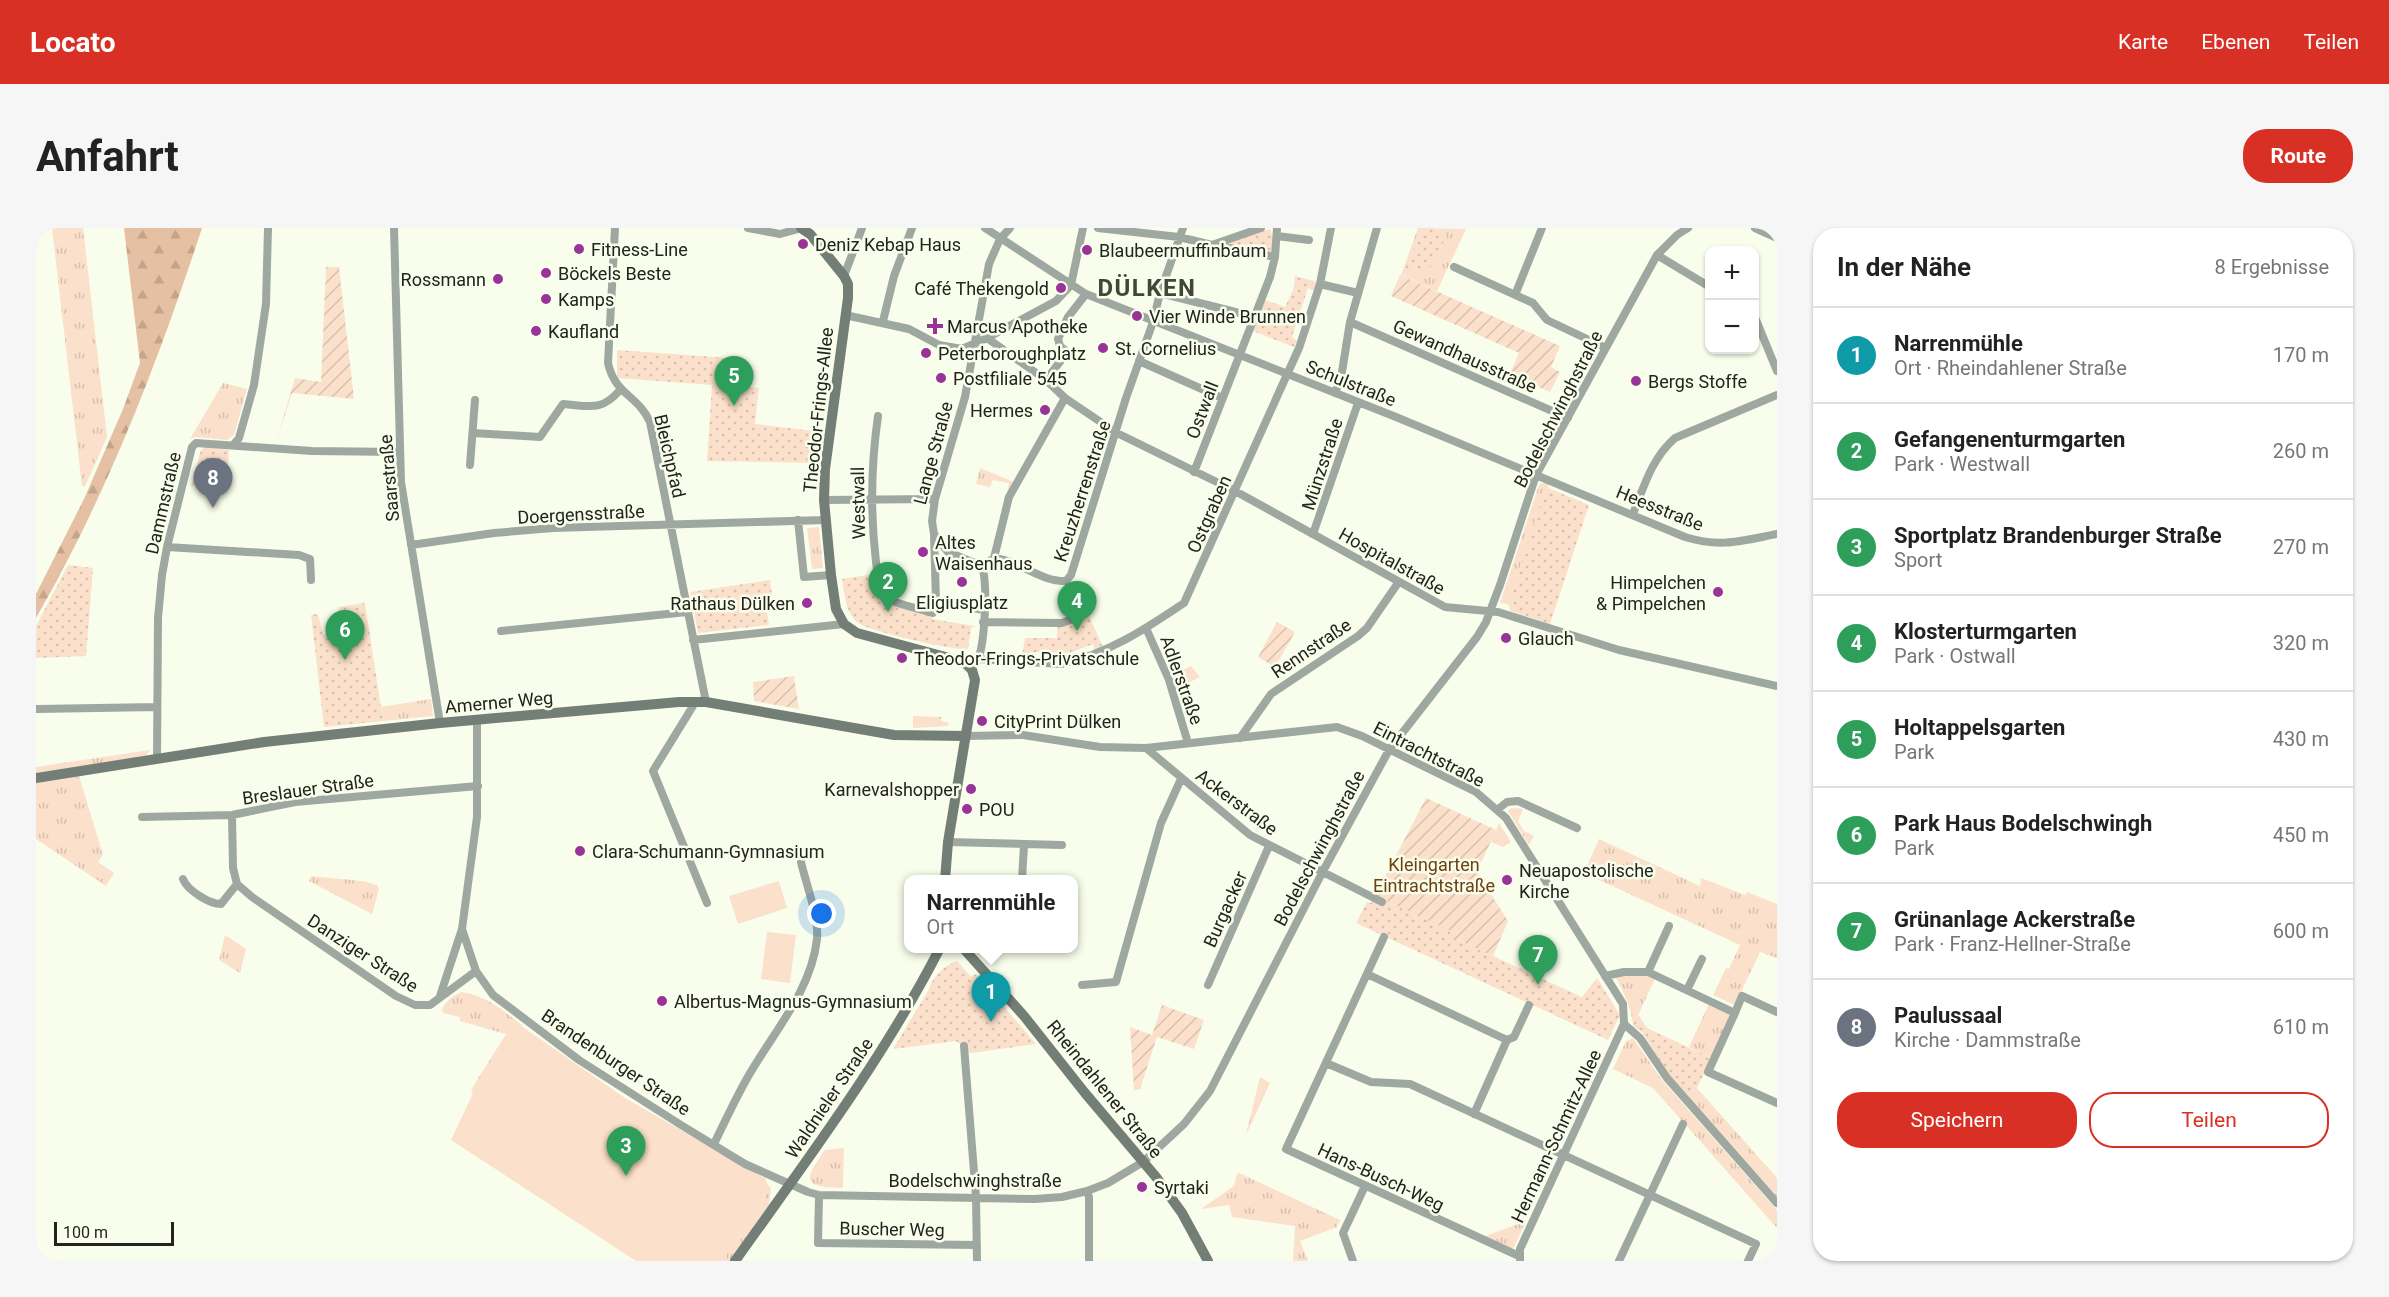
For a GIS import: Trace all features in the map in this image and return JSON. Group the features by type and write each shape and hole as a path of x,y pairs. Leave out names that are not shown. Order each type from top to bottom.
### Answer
{"main road":[{"path":"807,230 844,276"},
{"name":"Theodor-Frings-Allee","path":"844,276 848,284 826,462 824,500 836,609 844,624"},
{"path":"844,624 857,633 964,662 972,670 975,680 948,842 945,875"},
{"name":"Amerner Weg","path":"36,778 264,742 440,723 693,702 706,702 834,723 894,735 966,736"},
{"name":"Waldnieler Straße","path":"735,1261 878,1057 917,993 937,953"},
{"name":"Rheindahlener Straße","path":"967,953 1024,1016 1143,1162 1182,1213 1208,1261"}],"street":[{"path":"234,444 239,438 254,385 266,304 268,228"},
{"name":"Saarstraße","path":"394,228 401,482 440,723"},
{"name":"Bleichpfad","path":"615,228 608,363 613,380 620,390 639,403 650,422 706,702"},
{"path":"748,228 780,234 807,230"},
{"path":"844,276 862,228"},
{"path":"883,321 894,276 912,228"},
{"name":"Schulstraße","path":"985,228 1086,294 1536,475"},
{"name":"Lange Straße","path":"934,534 932,520 935,499 965,397 989,264 1000,239 1010,228"},
{"path":"845,315 883,321 909,329 939,345 962,349 1056,301 1071,285 1083,228"},
{"path":"1098,228 1179,237 1275,257"},
{"name":"Kreuzherrenstraße","path":"994,558 1006,559 1055,582 1066,581 1071,575 1153,322 1160,293 1183,228"},
{"path":"1212,245 1261,228"},
{"name":"Ostgraben","path":"979,659 1068,663 1090,656 1146,628 1184,603 1288,375 1320,284 1331,228"},
{"path":"1335,393 1341,378 1350,322 1377,228"},
{"path":"1515,295 1542,228"},
{"name":"Bodelschwinghstraße","path":"789,1185 819,1195 1035,1199 1062,1197 1108,1183 1143,1162 1184,1124 1210,1091 1322,873 1389,750 1477,637 1490,613 1536,475 1657,255 1677,235 1688,228"},
{"path":"1755,228 1777,238"},
{"path":"1277,232 1309,240"},
{"name":"Ostwall","path":"1194,472 1270,277 1275,257 1277,232"},
{"path":"1657,255 1705,284"},
{"path":"1454,267 1533,303 1547,320 1606,348"},
{"path":"1320,284 1358,293"},
{"path":"1160,293 1255,317"},
{"path":"1046,380 1064,355 1058,339 1068,317 1086,294"},
{"name":"Gewandhausstraße","path":"1350,322 1568,418"},
{"path":"1759,325 1777,370"},
{"name":"Hospitalstraße","path":"987,338 1046,380 1065,398 1117,434 1235,491 1444,607 1498,612 1619,650 1777,686"},
{"path":"1139,361 1222,398"},
{"path":"473,433 540,436 563,404 600,406 611,400 620,390"},
{"path":"1633,514 1652,466 1662,449 1675,438 1777,395"},
{"path":"982,566 994,558 1009,497 1065,398"},
{"path":"470,465 475,400"},
{"name":"Münzstraße","path":"1313,534 1358,403"},
{"name":"Westwall","path":"878,416 872,459 871,498 872,531 880,589 888,599 933,613 936,601"},
{"name":"Dammstraße","path":"158,758 158,618 167,547 192,447 196,443 234,444"},
{"path":"234,444 312,451 400,452"},
{"name":"Heesstraße","path":"1536,475 1704,543 1725,544 1777,534"},
{"path":"824,500 935,499"},
{"path":"798,520 804,577 831,574"},
{"name":"Doergensstraße","path":"411,545 494,533 545,529 826,520"},
{"path":"934,534 948,552 982,566"},
{"path":"934,534 936,601 984,610"},
{"path":"167,547 299,555 310,559 310,580"},
{"path":"972,670 979,659 983,622 986,584 982,566"},
{"name":"Rennstraße","path":"1240,738 1270,694 1367,628 1398,583"},
{"path":"501,631 687,612"},
{"path":"983,622 1062,623 1075,618"},
{"path":"693,640 844,624"},
{"name":"Adlerstraße","path":"1146,628 1169,680 1188,743"},
{"path":"693,702 693,706 653,771 707,903"},
{"path":"37,709 157,707"},
{"name":"Brandenburger Straße","path":"441,996 462,929 476,820 477,720"},
{"name":"Eintrachtstraße","path":"966,736 1023,735 1100,747 1146,748 1337,727 1476,792 1506,818 1623,1004 1624,1024"},
{"name":"Ackerstraße","path":"1146,748 1250,835 1382,902"},
{"path":"1082,985 1116,982 1161,823 1181,779"},
{"name":"Breslauer Straße","path":"141,817 232,815 295,802 478,786"},
{"path":"1497,810 1507,802 1518,801 1577,828"},
{"path":"183,879 185,885 214,904 221,904 237,884 233,868 232,815"},
{"path":"948,842 1062,845"},
{"path":"1022,875 1024,845"},
{"name":"Burgacker","path":"1208,985 1269,846"},
{"path":"714,1144 745,1082 805,983 812,964 817,937 801,862"},
{"name":"Danziger Straße","path":"237,884 252,897 396,996 415,1005 430,1005 476,971"},
{"path":"1648,972 1669,926"},
{"name":"Brandenburger Straße","path":"462,929 476,971 493,995 579,1060 745,1164 789,1185"},
{"path":"1384,937 1326,1063 1371,1082 1410,1084 1756,1244 1749,1261"},
{"path":"1687,990 1702,959"},
{"path":"1605,976 1624,972 1648,972 1735,1013"},
{"path":"1367,974 1507,1040"},
{"path":"1777,1012 1742,996 1708,1071 1777,1103"},
{"path":"1474,1114 1507,1040 1514,1036 1529,1005"},
{"path":"1624,1024 1640,1038 1666,1078 1777,1203"},
{"name":"Hermann-Schmitz-Allee","path":"1520,1259 1520,1249 1624,1024"},
{"path":"964,1046 976,1197 977,1261"},
{"name":"Hans-Busch-Weg","path":"1326,1063 1286,1149 1520,1259"},
{"path":"1619,1261 1683,1124"},
{"path":"1353,1261 1343,1233 1365,1186"},
{"path":"1087,1191 1089,1197 1089,1261"},
{"name":"Buscher Weg","path":"819,1195 818,1243 977,1245"}],"green space":[{"path":"52,228 83,228 107,437 85,486 82,486"},
{"path":"124,228 202,228 149,378 129,427 86,524 36,618 36,594 84,499 140,363"},
{"path":"1418,228 1466,229 1437,291 1401,275"},
{"path":"1423,228 1433,228 1447,235 1429,270 1404,271"},
{"path":"1270,229 1274,241 1272,253 1226,244"},
{"path":"326,267 339,267 354,399 292,393 275,446 295,378 321,382"},
{"path":"1400,275 1560,346 1551,367 1560,372 1550,392 1510,374 1519,353 1391,296"},
{"path":"1295,276 1317,282 1315,291 1308,288 1292,337 1297,341 1294,347 1253,331 1265,300 1285,307 1294,288"},
{"path":"617,350 729,358 728,385 759,388 755,424 821,432 818,463 707,461 712,385 617,378"},
{"path":"223,383 247,389 234,435 227,440 195,437 190,439"},
{"path":"205,447 229,450 228,463 218,488 191,486 201,450"},
{"path":"980,468 1014,482 1005,500 1009,483 993,480 990,487 976,484"},
{"path":"1549,483 1548,488 1544,494 1508,604 1500,603 1539,485"},
{"path":"1548,488 1589,505 1550,624 1511,611 1508,604 1544,493"},
{"path":"819,527 823,568 812,569 807,528"},
{"path":"68,565 93,568 86,656 36,658 36,626"},
{"path":"875,574 878,594 883,599 933,614 932,619 975,626 971,628 968,649 911,640 857,622 848,608 842,579"},
{"path":"770,580 774,611 767,612 769,625 698,633 690,592"},
{"path":"365,603 383,721 324,727 311,615 318,614 323,634 336,634 339,607"},
{"path":"1088,614 1103,647 1094,651 1093,644 1069,653 1031,652 1028,657 1022,656 1025,638 1057,638 1057,625 1064,625"},
{"path":"1277,622 1295,632 1275,667 1258,657"},
{"path":"1191,666 1200,677 1176,689 1172,675"},
{"path":"794,676 799,709 754,701 753,682"},
{"path":"431,699 433,716 383,721 381,707"},
{"path":"913,716 941,717 941,721 949,723 948,726 913,728"},
{"path":"150,750 146,756 36,773 36,767"},
{"path":"79,776 103,855 98,862 114,873 106,886 36,839 36,783"},
{"name":"Kleingarten Eintrachtstraße","path":"1426,798 1496,830 1477,872 1508,921 1493,956 1449,936 1451,931 1375,896"},
{"path":"1511,808 1523,809 1518,821 1524,831 1534,836 1529,845 1508,811"},
{"path":"1499,823 1511,842 1503,847 1491,842"},
{"path":"1599,839 1700,886 1701,878 1745,895 1747,892 1777,904 1777,958 1760,952 1735,1005 1713,995 1740,945 1584,873"},
{"path":"311,876 362,881 377,885 379,889 372,914 309,881"},
{"path":"779,881 787,908 738,924 729,896"},
{"path":"1375,896 1451,931 1449,936 1582,997 1597,978 1620,1015 1608,1040 1356,923 1367,902 1371,903"},
{"path":"767,932 796,935 790,983 761,979"},
{"path":"225,935 246,949 240,973 219,960"},
{"path":"957,961 971,977 976,974 1036,1044 971,1053 956,1041 893,1049 936,977 943,969"},
{"path":"1626,975 1645,975 1655,979 1633,1026 1627,1001 1616,978"},
{"path":"462,992 487,1001 523,1026 520,1025 494,1057 473,1094 471,1090 506,1034 460,1021 460,1017 443,1013 442,1009 448,1001"},
{"path":"1709,1004 1731,1014 1711,1058 1689,1047"},
{"path":"1162,1005 1204,1020 1194,1049 1157,1037 1140,1089 1134,1090 1130,1027 1152,1035"},
{"path":"1638,1014 1647,1028 1711,1058 1697,1088 1687,1095 1669,1075 1642,1032 1633,1026"},
{"path":"520,1025 625,1098 765,1178 767,1183 763,1188 765,1197 761,1206 722,1261 636,1261 451,1140 489,1063"},
{"path":"1633,1038 1662,1080 1777,1210 1777,1228 1653,1088 1613,1069 1626,1041"},
{"path":"1260,1077 1270,1083 1246,1135"},
{"path":"1697,1088 1777,1178 1777,1197 1687,1095"},
{"path":"844,1148 843,1188 813,1184 810,1175 825,1150"},
{"path":"1239,1173 1340,1220 1337,1227 1300,1241 1308,1261 1293,1261 1295,1226 1232,1217 1229,1205 1201,1209 1234,1186"},
{"path":"983,1182 1041,1182 1040,1190 990,1190"},
{"path":"767,1183 771,1189 769,1205 730,1261 722,1261 761,1206 765,1197 763,1188"},
{"path":"1525,1223 1514,1247 1509,1250 1487,1240 1486,1236"}],"place":[{"name":"Deniz Kebap Haus","path":"803,244"},
{"name":"Fitness-Line","path":"579,249"},
{"name":"Blaubeermuffinbaum","path":"1087,250"},
{"name":"Böckels Beste","path":"546,273"},
{"name":"Rossmann","path":"498,279"},
{"name":"Café Thekengold","path":"1061,288"},
{"name":"Kamps","path":"546,299"},
{"name":"Vier Winde Brunnen","path":"1137,316"},
{"name":"Marcus Apotheke","path":"935,326"},
{"name":"Kaufland","path":"536,331"},
{"name":"St. Cornelius","path":"1103,348"},
{"name":"Peterboroughplatz","path":"926,353"},
{"name":"Postfiliale 545","path":"941,378"},
{"name":"Bergs Stoffe","path":"1636,381"},
{"name":"Holtappelsgarten","path":"734,406"},
{"name":"Hermes","path":"1045,410"},
{"name":"Paulussaal","path":"213,508"},
{"name":"Altes Waisenhaus","path":"923,552"},
{"name":"Eligiusplatz","path":"962,582"},
{"name":"Himpelchen & Pimpelchen","path":"1718,592"},
{"name":"Rathaus Dülken","path":"807,603"},
{"name":"Gefangenenturmgarten","path":"888,612"},
{"name":"Klosterturmgarten","path":"1077,631"},
{"name":"Glauch","path":"1506,638"},
{"name":"Theodor-Frings-Privatschule","path":"902,658"},
{"name":"Park Haus Bodelschwingh","path":"345,660"},
{"name":"CityPrint Dülken","path":"982,721"},
{"name":"Karnevalshopper","path":"971,789"},
{"name":"POU","path":"967,809"},
{"name":"Clara-Schumann-Gymnasium","path":"580,851"},
{"name":"Neuapostolische Kirche","path":"1507,880"},
{"name":"Grünanlage Ackerstraße","path":"1538,985"},
{"name":"Albertus-Magnus-Gymnasium","path":"662,1001"},
{"name":"Narrenmühle","path":"991,1022"},
{"name":"Sportplatz Brandenburger Straße","path":"626,1176"},
{"name":"Syrtaki","path":"1142,1187"}],"district":[{"name":"DÜLKEN","path":"1147,288"}]}
